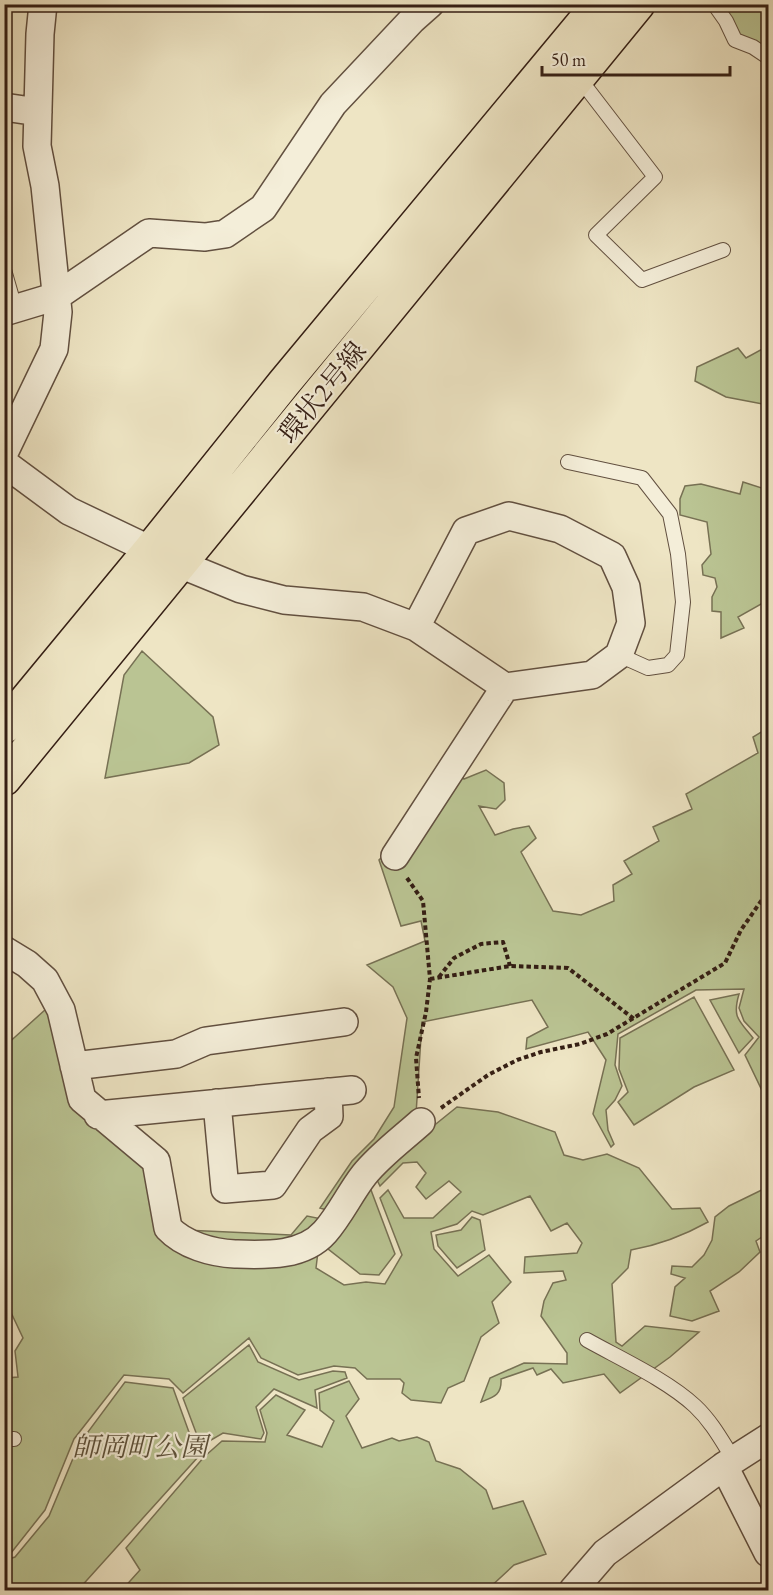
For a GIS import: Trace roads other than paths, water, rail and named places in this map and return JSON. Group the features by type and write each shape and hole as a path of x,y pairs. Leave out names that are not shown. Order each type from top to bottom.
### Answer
{"main road":[{"name":"環状2号線","path":"4,726 151,549 284,383 599,4"},
{"name":"環状2号線","path":"4,779 638,4"}],"street":[{"path":"4,453 54,349 58,312 45,186 38,146 40,34 43,4"},
{"path":"10,310 57,296 149,233 205,237 225,234 263,208 333,104 430,4"},
{"path":"4,107 38,112"},
{"path":"4,463 69,511 180,564 241,589 284,600 363,608 416,627 505,687 592,675 619,655 631,623 626,587 612,556 560,529 509,516 466,531 416,627"},
{"path":"395,856 505,687"},
{"path":"4,950 27,964 45,980 61,1010 82,1099 156,1161 168,1228 175,1235 194,1245 225,1254 263,1255 288,1252 310,1244 324,1233 365,1174 421,1122"},
{"path":"75,1066 176,1054 206,1041 344,1022"},
{"path":"98,1114 340,1091 329,1116 310,1130 273,1185 225,1189 217,1103"},
{"path":"573,1590 605,1553 729,1463 768,1438"},
{"path":"729,1463 768,1554"}],"lane":[{"path":"714,4 735,40 753,47 768,57"},
{"path":"579,78 655,177 596,235 642,280 723,250"},
{"path":"4,270 10,310"},
{"path":"568,462 642,478 670,514 678,554 683,602 677,655 668,665 648,668 619,655"},
{"path":"587,1340 655,1378 695,1406 714,1428 729,1463"}],"park label":[{"name":"師岡町公園","path":"140,1446"}]}
